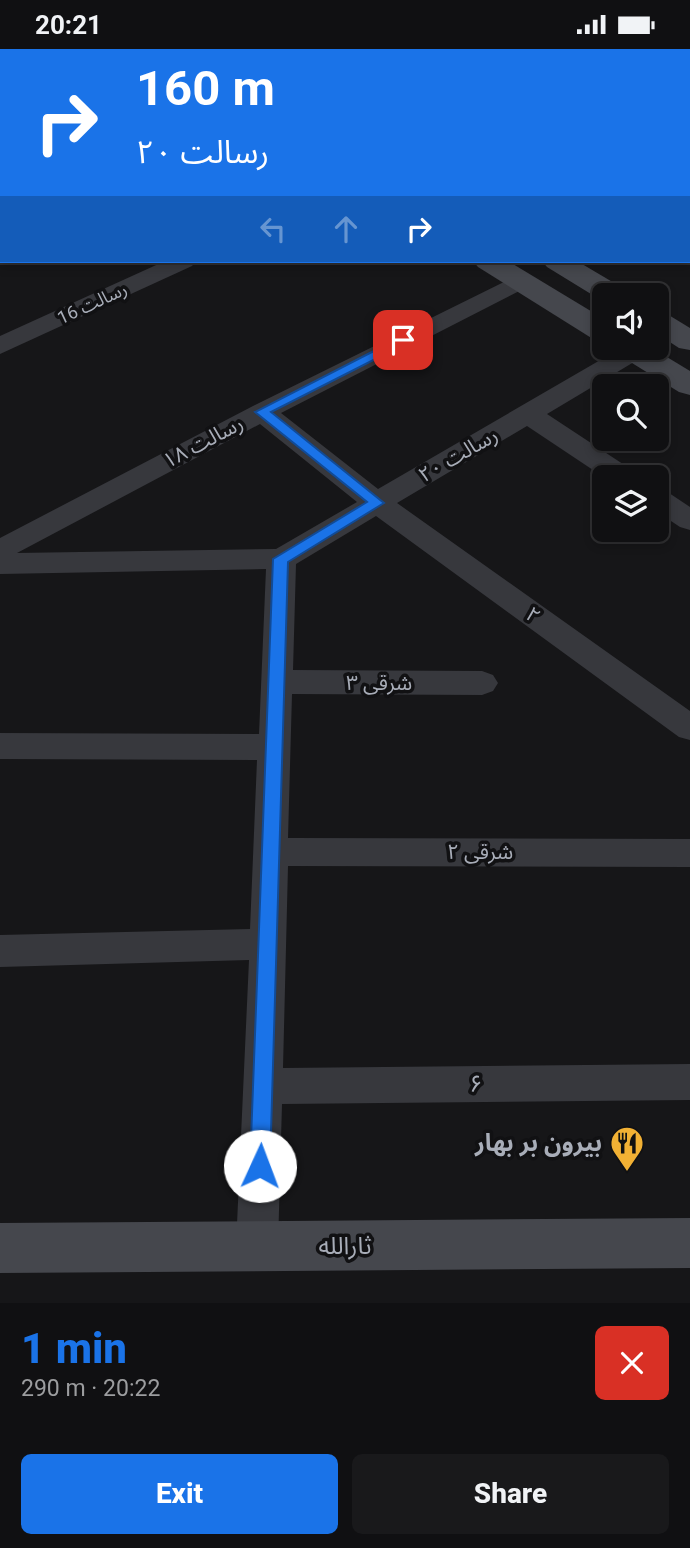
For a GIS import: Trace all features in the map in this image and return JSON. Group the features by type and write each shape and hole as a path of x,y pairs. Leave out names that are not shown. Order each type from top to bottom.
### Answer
{"street":[{"name":"رسالت 16","path":"0,346 180,263"},
{"path":"491,263 592,325"},
{"path":"561,263 594,283"},
{"name":"رسالت ۱۸","path":"0,550 262,412 520,281"},
{"path":"669,328 690,341"},
{"name":"رسالت ۲۰","path":"281,559 617,360"},
{"path":"649,360 690,385"},
{"name":"۲","path":"262,412 377,503 690,728"},
{"path":"528,414 605,465"},
{"path":"669,506 690,520"},
{"path":"0,564 281,559 257,1246"},
{"name":"۳ شرقی","path":"276,682 482,683"},
{"path":"0,746 274,747"},
{"name":"۲ شرقی","path":"271,852 690,853"},
{"path":"0,951 268,944"},
{"name":"۶","path":"263,1086 690,1082"},
{"name":"ثارالله","path":"0,1248 690,1243"}],"place":[{"name":"بیرون بر بهار","path":"627,1173"}],"route":[{"path":"260,1166 281,559 377,503 262,412 403,340"}]}
